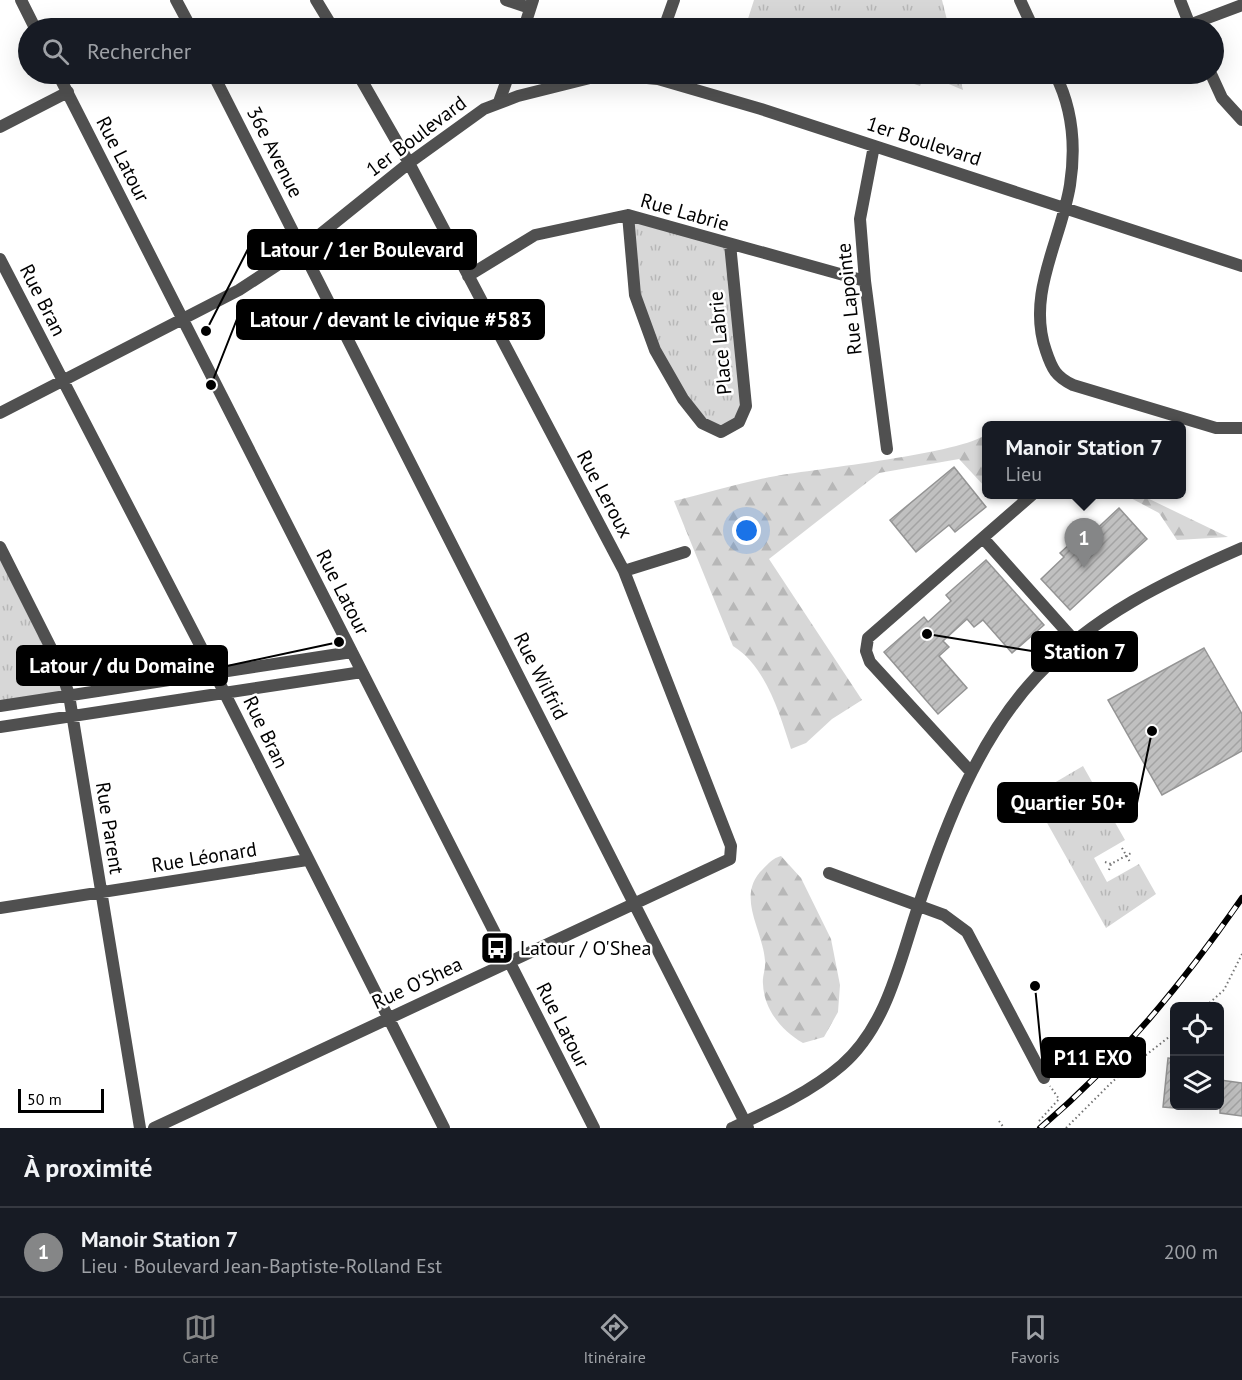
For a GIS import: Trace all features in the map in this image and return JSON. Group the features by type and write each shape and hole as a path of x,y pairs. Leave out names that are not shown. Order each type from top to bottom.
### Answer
{"street":[{"path":"21,0 30,18"},
{"path":"176,0 186,18"},
{"path":"316,0 327,18"},
{"path":"506,0 532,4"},
{"path":"668,18 674,0"},
{"path":"1020,0 1028,18"},
{"path":"1180,0 1187,18"},
{"path":"1211,18 1242,5"},
{"name":"Rue Latour","path":"63,84 594,1128"},
{"name":"36e Avenue","path":"218,84 302,249"},
{"name":"Rue Leroux","path":"364,84 410,162 624,571 731,846 730,859"},
{"path":"500,102 506,84"},
{"name":"1er Boulevard","path":"0,413 239,290 302,249 458,126 500,102 568,84"},
{"name":"1er Boulevard","path":"679,84 1242,266"},
{"path":"1059,84 1071,115 1070,184 1065,209 1044,278 1038,310 1043,344 1052,370 1059,379 1216,428 1242,429"},
{"path":"1216,84 1222,98 1242,120"},
{"path":"0,127 68,93"},
{"name":"Rue Lapointe","path":"874,146 860,219 865,281 887,449"},
{"name":"Rue Labrie","path":"468,276 535,235 628,215 865,281"},
{"name":"Place Labrie","path":"628,215 635,295 655,350 683,399 702,423 721,432 739,422 746,406 730,244"},
{"name":"Rue Wilfrid","path":"302,249 747,1125"},
{"name":"Rue Bran","path":"0,259 214,672 444,1128"},
{"path":"971,772 870,662 865,643 867,638 1028,499"},
{"path":"983,538 1074,640"},
{"name":"Rue Parent","path":"0,547 59,664 69,695 140,1128"},
{"path":"732,1128 747,1125 821,1081 843,1064 865,1039 892,987 944,832 971,772 1036,677 1074,640 1120,607 1175,577 1242,548"},
{"path":"624,571 685,552"},
{"path":"0,706 352,652"},
{"path":"0,727 362,672"},
{"name":"Rue O'Shea","path":"154,1128 730,859"},
{"name":"Rue Léonard","path":"0,908 307,860"},
{"path":"830,873 944,915 967,932 1044,1078"}],"path":[{"path":"1122,848 1130,862"},
{"path":"1109,870 1111,864 1133,852"},
{"path":"1105,861 1111,864"},
{"path":"1210,1002 1224,990 1242,954"},
{"path":"1235,968 1242,970"},
{"path":"1066,1128 1113,1081 1170,1036"},
{"path":"1039,1121 1059,1099 1044,1078"},
{"path":"999,1121 1004,1128"}],"green space":[{"path":"754,0 942,0 946,18 748,18"},
{"path":"949,84 962,84 963,90"},
{"path":"628,215 730,244 746,406 721,432 683,399 635,295"},
{"path":"982,436 982,484 959,459 879,473 769,559 862,700 832,719 806,743 791,749 777,707 763,678 745,655 733,646 674,501 763,478 887,460 950,448"},
{"path":"1133,499 1149,499 1228,537 1177,540 1159,513"},
{"path":"0,556 69,695 0,706"},
{"path":"1083,766 1125,840 1094,858 1107,882 1139,864 1156,894 1106,928 1032,796"},
{"path":"781,856 801,878 831,939 840,985 838,1012 824,1037 803,1043 781,1026 764,994 763,949 751,902 751,890 755,879 769,863"}],"building":[{"path":"954,467 986,507 955,532 949,525 916,552 890,520"},
{"path":"1119,508 1147,539 1070,610 1041,579 1064,557 1060,553 1083,532 1088,537"},
{"path":"986,560 1044,625 1012,653 983,620 974,627 967,619 943,641 949,647 939,656 967,688 938,714 884,652 924,617 928,622 951,601 946,595"},
{"path":"1204,648 1242,714 1242,751 1162,795 1108,700"},
{"path":"1168,1058 1170,1058 1170,1108 1163,1107"},
{"path":"1224,1081 1242,1083 1242,1116 1220,1113 1220,1110 1224,1110"}],"railway":[{"path":"1040,1128 1097,1076 1148,1020 1197,960 1242,898"}],"place":[{"name":"Latour / 1er Boulevard","path":"206,331"},
{"name":"Latour / devant le civique #583","path":"211,385"},
{"name":"Manoir Station 7","path":"1084,568"},
{"name":"Station 7","path":"927,634"},
{"name":"Latour / du Domaine","path":"339,642"},
{"name":"Quartier 50+","path":"1152,731"},
{"name":"Latour / O'Shea","path":"497,948"},
{"name":"P11 EXO","path":"1035,986"}]}
